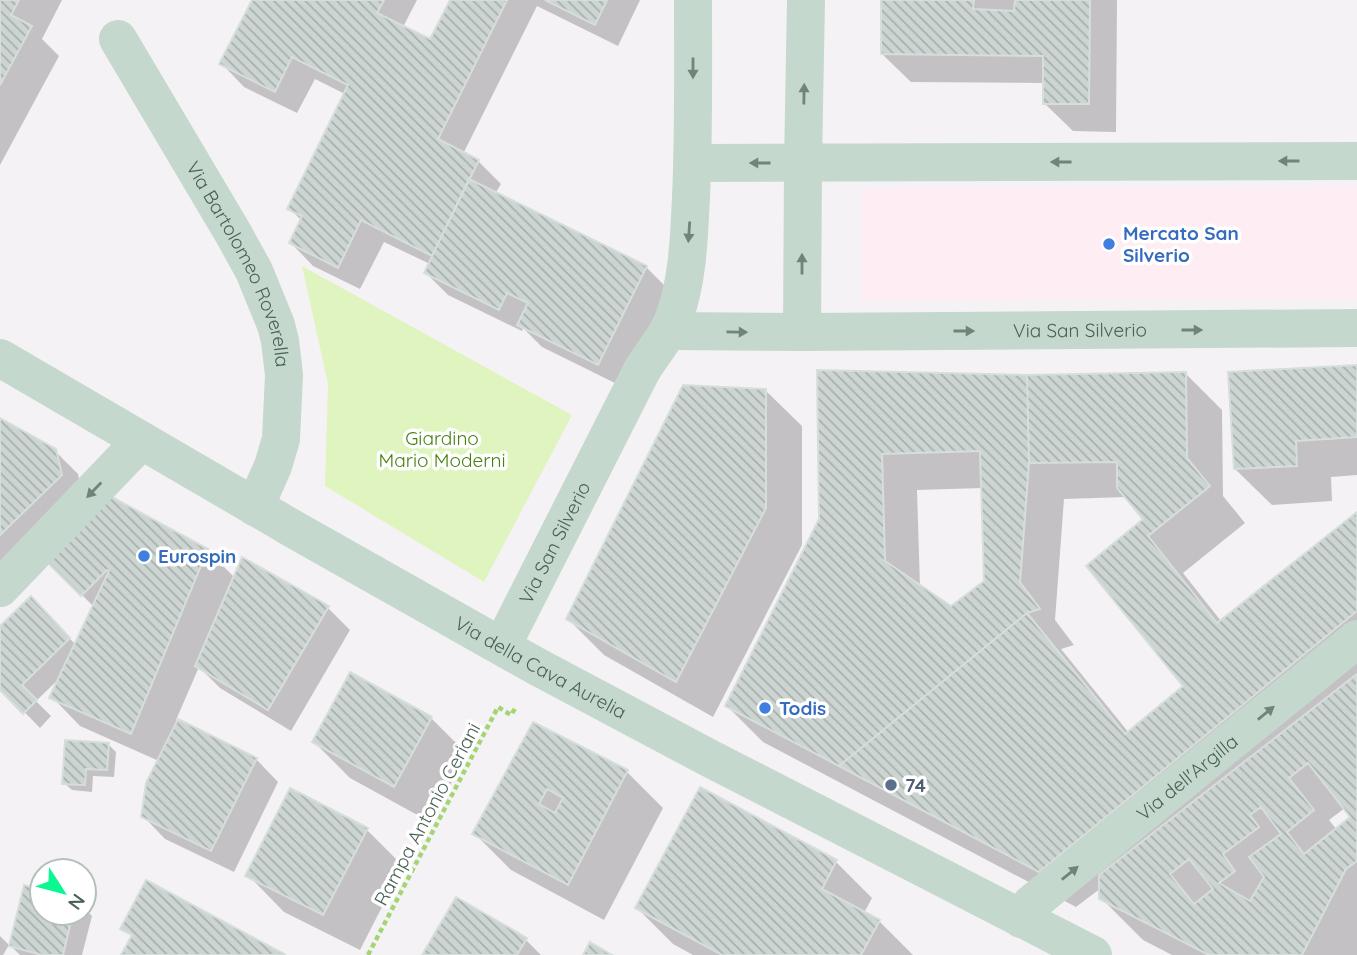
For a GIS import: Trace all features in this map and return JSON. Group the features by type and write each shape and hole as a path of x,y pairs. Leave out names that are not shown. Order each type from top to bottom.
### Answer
{"street":[{"name":"Via San Silverio","path":"502,646 641,372 668,331 677,309 687,262 693,163 693,0"},
{"path":"802,332 806,0"},
{"name":"Via Bartolomeo Roverella","path":"118,38 254,271 276,325 284,375 281,439 273,466 255,507"},
{"path":"693,163 1357,161"},
{"name":"Via San Silverio","path":"668,331 1357,328"},
{"name":"Via della Cava Aurelia","path":"0,358 255,507 536,666 689,748 1093,955"},
{"path":"0,588 141,441"},
{"name":"Via dell'Argilla","path":"1021,919 1031,904 1357,639"}],"path":[{"name":"Rampa Antonio Ceriani","path":"368,955 498,707 511,715 516,707"}],"shaded area":[{"name":"Mercato San Silverio","path":"1357,187 1357,299 861,300 861,188"}],"green space":[{"name":"Giardino Mario Moderni","path":"302,266 572,415 484,582 325,486 328,384"}],"building":[{"path":"0,0 19,0 11,15 32,26 0,85"},
{"path":"252,0 384,0 377,13 430,39 450,0 507,0 438,139 479,160 432,256 361,220 338,268 289,243 302,216 287,209 348,85 292,57 275,92 219,64"},
{"path":"545,0 607,0 595,25"},
{"path":"881,0 974,0 973,9 1014,11 1015,0 1090,0 1089,104 1043,104 1043,56 881,54"},
{"path":"469,179 647,266 598,365 517,325 528,303 507,293 499,310 424,273"},
{"path":"1357,365 1357,437 1296,441 1297,466 1234,469 1228,372"},
{"path":"817,370 1027,375 1029,463 1020,582 1040,609 1027,613 839,766 725,706 819,519","holes":["980,451 984,581 951,606 885,561 882,454"]},
{"path":"1186,372 1187,458 1210,486 1148,536 1217,623 1357,512 1357,611 1039,872 839,766 1027,613 1125,734 1183,686 1086,566 1143,519 1117,488 1117,462 1029,463 1027,375"},
{"path":"683,385 766,389 766,508 676,682 566,619"},
{"path":"0,418 56,449 62,475 0,535"},
{"path":"110,496 208,549 131,734 49,698 109,571 81,596 46,561"},
{"path":"242,557 329,606 268,710 195,666"},
{"path":"31,596 70,638 22,685 37,700 23,714 0,690 0,626"},
{"path":"350,672 432,717 394,787 312,742"},
{"path":"1357,674 1357,861 1346,869 1302,955 1209,955 1099,899 1099,875","holes":["1308,763 1350,817 1304,854 1287,832 1314,810 1289,778","1261,807 1281,834 1249,857 1264,877 1250,901 1219,883 1235,871 1223,854 1259,827 1250,815","1189,859 1213,889 1194,904 1170,874"]},
{"path":"178,719 257,758 211,851 141,817 146,783"},
{"path":"533,722 628,770 568,885 472,834","holes":["547,789 563,798 555,813 539,804"]},
{"path":"65,740 109,743 107,770 86,769 85,785 62,784"},
{"path":"700,787 837,860 822,889 880,920 861,955 722,955 635,908"},
{"path":"290,788 368,828 323,915 245,876"},
{"path":"146,880 286,955 121,955 132,935 120,929"},
{"path":"24,885 28,886 28,927 70,927 63,955 42,955 9,946"},
{"path":"456,897 527,938 517,955 422,955"},
{"path":"590,942 612,955 583,955"}],"place":[{"name":"Mercato San Silverio","path":"1109,244"},
{"name":"Eurospin","path":"144,556"},
{"name":"Todis","path":"765,708"},
{"name":"74","path":"891,785"}]}
